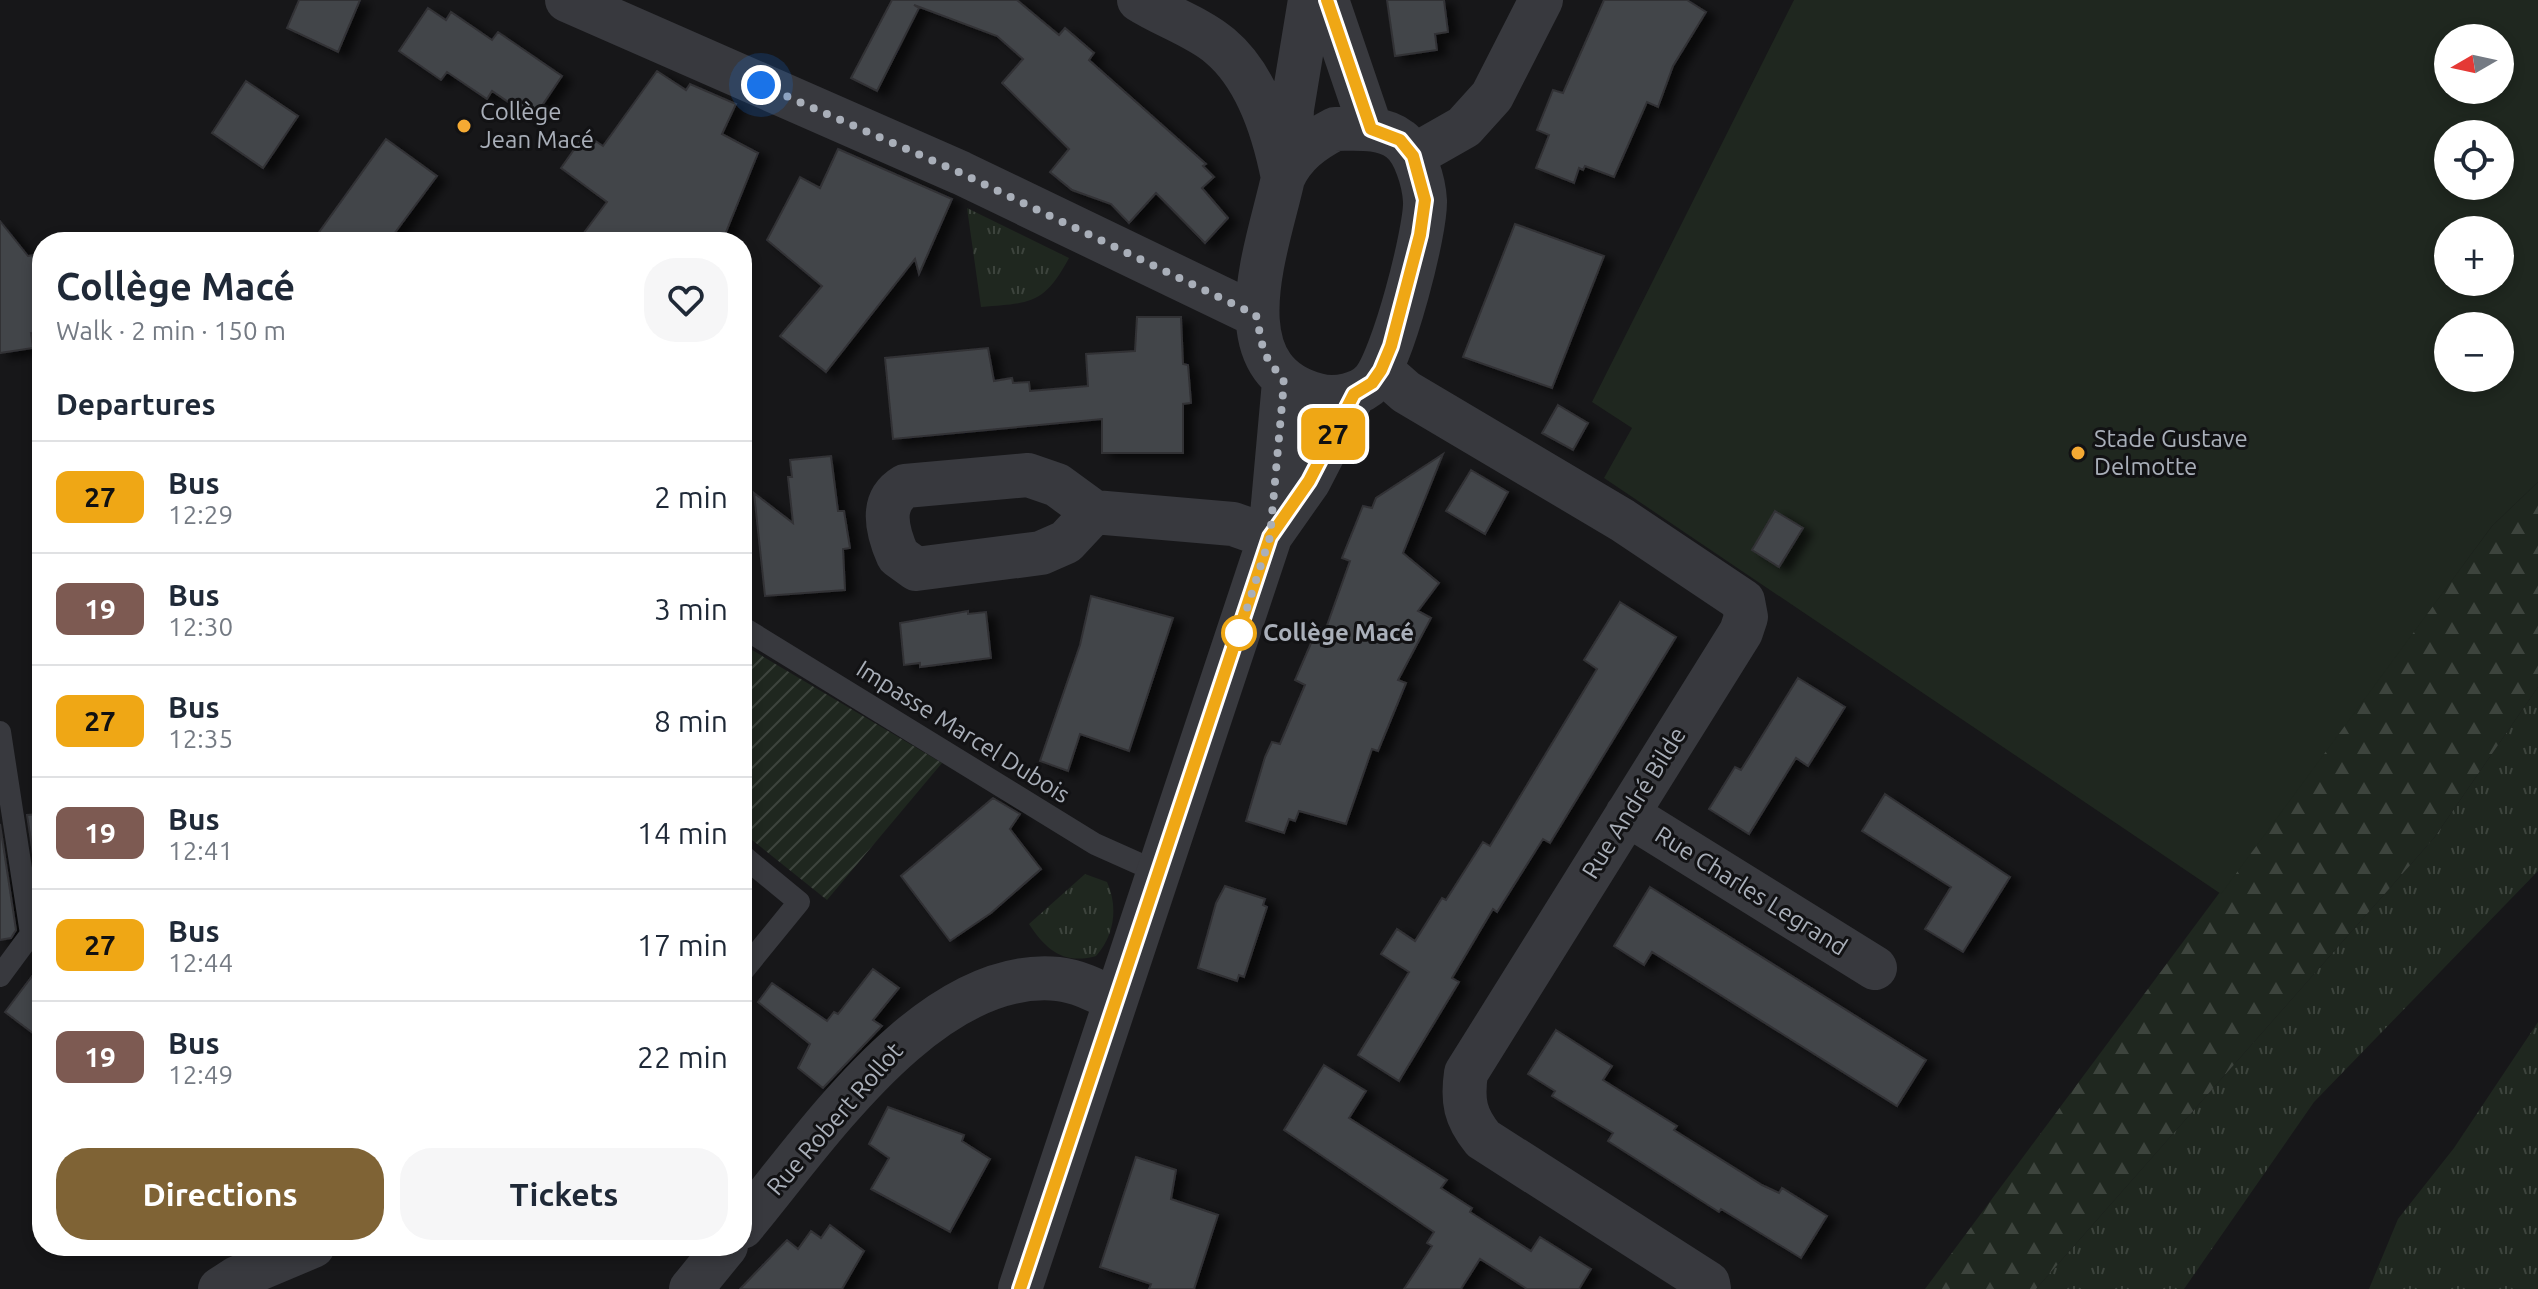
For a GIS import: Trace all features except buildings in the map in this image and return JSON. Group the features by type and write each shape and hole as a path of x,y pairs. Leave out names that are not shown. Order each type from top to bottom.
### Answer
{"street":[{"path":"567,0 961,173 1256,315"},
{"path":"1139,0 1218,44 1238,65 1254,91 1287,170"},
{"path":"1310,0 1292,109 1287,170 1256,315 1264,353 1284,382 1326,398 1367,382"},
{"path":"1327,0 1371,129"},
{"path":"1413,156 1464,127 1492,96 1541,0"},
{"path":"1270,537 1309,481 1391,346 1420,235 1425,200 1413,156 1400,140 1371,129 1335,129 1313,141 1287,170"},
{"path":"1033,1285 1115,1000 1270,537 1284,382"},
{"name":"Rue André Bilde","path":"1367,382 1406,392 1622,520 1743,601 1746,617 1741,632 1466,1073 1463,1099 1469,1122 1483,1139 1708,1283 1709,1289"},
{"path":"1094,512 1233,524 1270,537"},
{"name":"Rue Charles Legrand","path":"1627,814 1875,968"},
{"name":"Rue Robert Rollot","path":"752,1215 903,1039 956,1005 991,988 1029,980 1057,979 1085,985 1115,1000"},
{"path":"220,1289 237,1278 289,1256"},
{"path":"691,1289 718,1256"}],"lane":[{"name":"Impasse Marcel Dubois","path":"752,633 1095,844 1160,873"},
{"path":"0,732 31,934 0,976"},
{"path":"752,863 799,902 752,960"}],"green space":[{"name":"Stade Gustave Delmotte","path":"1794,0 2538,0 2538,482 2492,526 2221,894 1604,478 1632,428 1592,402"},
{"path":"967,208 1069,258 1044,293 1025,302 981,307"},
{"path":"2538,482 2538,687 2434,838 2036,1289 1925,1289 2492,526"},
{"path":"752,650 942,763 827,900 752,840"},
{"path":"2538,687 2538,871 2314,1102 2184,1289 2036,1289 2434,838"},
{"path":"1085,874 1107,882 1113,901 1111,930 1096,956 1065,957 1049,948 1029,924"},
{"path":"2538,1022 2538,1289 2369,1289 2398,1219 2454,1148"}],"bus line":[{"name":"27","path":"1020,1289 1270,537 1309,481 1354,394 1372,383 1381,370 1391,346 1420,235 1425,200 1413,156 1400,140 1371,129 1343,56 1327,0"}],"place":[{"name":"Collège Jean Macé","path":"464,126"},
{"name":"Stade Gustave Delmotte","path":"2078,453"},
{"name":"Collège Macé","path":"1239,633"}],"route":[{"path":"761,85 961,173 1256,315 1264,353 1284,382 1270,537 1239,633"}]}
